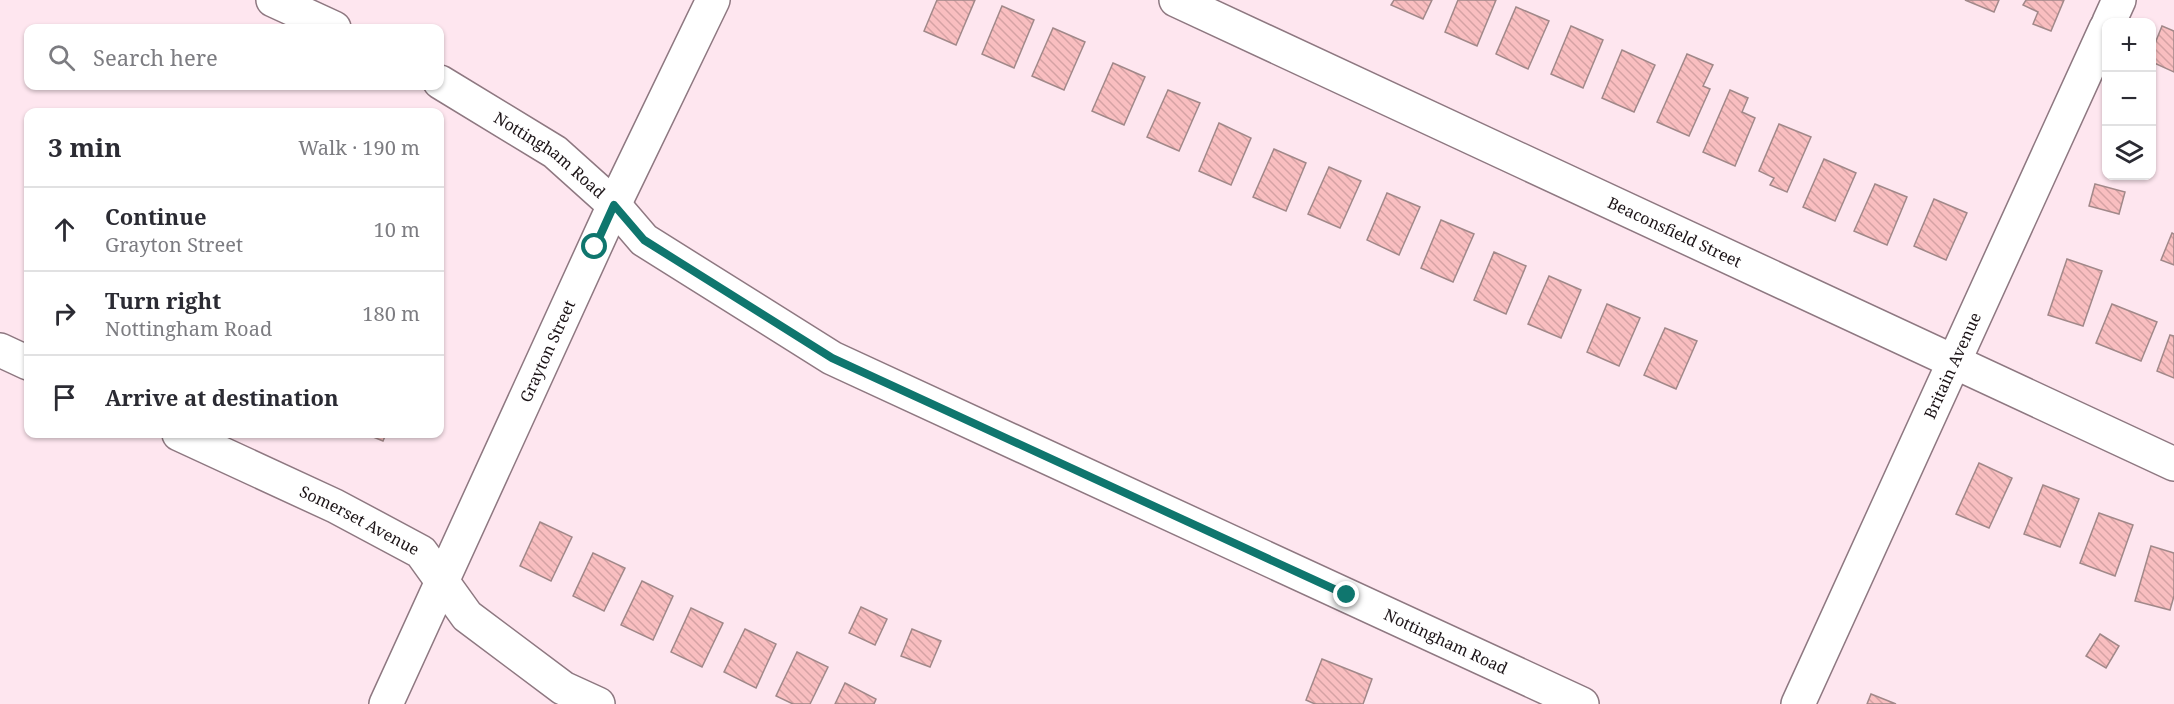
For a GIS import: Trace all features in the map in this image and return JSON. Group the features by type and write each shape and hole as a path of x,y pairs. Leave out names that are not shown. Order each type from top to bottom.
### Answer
{"street":[{"path":"273,0 325,24"},
{"name":"Grayton Street","path":"386,704 614,205 713,0"},
{"name":"Beaconsfield Street","path":"1176,0 2174,464"},
{"path":"2111,18 2120,0"},
{"name":"Britain Avenue","path":"1798,704 2102,37"},
{"name":"Nottingham Road","path":"444,84 555,152 614,205 644,240 832,358 1582,704"},
{"path":"0,350 24,361"},
{"name":"Somerset Avenue","path":"188,438 335,506 421,552 466,616 563,688 598,704"}],"building":[{"path":"937,0 975,0 956,45 924,31"},
{"path":"1394,0 1432,0 1423,19 1391,5"},
{"path":"1458,0 1496,0 1477,46 1445,32"},
{"path":"1965,0 1999,0 1994,12"},
{"path":"2026,0 2064,0 2051,31 2033,24 2038,12 2023,5"},
{"path":"1002,6 1034,20 1014,68 982,54"},
{"path":"1516,7 1549,21 1528,69 1496,54"},
{"path":"1571,26 1603,40 1583,88 1551,74"},
{"path":"2162,26 2174,31 2174,72 2156,64 2156,41"},
{"path":"1053,28 1085,42 1064,90 1032,76"},
{"path":"1622,50 1655,65 1634,112 1602,98"},
{"path":"1687,54 1713,65 1703,86 1710,89 1689,136 1657,122"},
{"path":"1113,63 1145,77 1124,125 1092,111"},
{"path":"1168,90 1200,103 1179,151 1147,137"},
{"path":"1730,90 1748,98 1742,112 1755,118 1735,166 1703,152"},
{"path":"1219,123 1251,138 1231,185 1199,171"},
{"path":"1779,124 1811,137 1787,192 1770,185 1774,178 1759,171"},
{"path":"1274,149 1306,163 1286,211 1253,197"},
{"path":"1824,159 1856,173 1835,221 1803,207"},
{"path":"1329,167 1361,181 1340,228 1308,214"},
{"path":"1875,184 1907,197 1887,245 1854,231"},
{"path":"2095,184 2125,192 2119,214 2089,206"},
{"path":"1387,193 1420,207 1399,255 1367,240"},
{"path":"1934,199 1967,213 1946,260 1914,246"},
{"path":"1441,220 1474,234 1453,282 1421,268"},
{"path":"2172,233 2174,234 2174,265 2161,260"},
{"path":"1494,252 1526,266 1506,314 1474,300"},
{"path":"2067,259 2102,271 2083,326 2048,315"},
{"path":"1549,276 1581,290 1561,338 1528,324"},
{"path":"1607,304 1640,318 1619,366 1587,352"},
{"path":"2112,304 2157,322 2141,361 2096,343"},
{"path":"1665,328 1697,341 1676,389 1644,375"},
{"path":"2170,335 2174,336 2174,378 2157,371"},
{"path":"1979,463 2012,478 1989,528 1956,514"},
{"path":"2043,485 2079,499 2060,547 2024,534"},
{"path":"2099,513 2133,525 2115,576 2080,563"},
{"path":"540,522 572,537 551,581 520,566"},
{"path":"2151,546 2174,553 2174,596 2170,610 2135,601"},
{"path":"593,553 625,568 604,611 573,596"},
{"path":"642,581 673,596 653,640 621,625"},
{"path":"861,607 887,619 875,645 849,633"},
{"path":"691,608 723,623 702,667 671,652"},
{"path":"745,629 776,644 756,688 724,672"},
{"path":"912,629 941,641 930,667 901,656"},
{"path":"2100,634 2119,646 2106,668 2086,656"},
{"path":"797,652 828,667 810,704 793,704 776,696"},
{"path":"1322,659 1372,679 1363,704 1315,704 1306,700"},
{"path":"845,683 876,699 874,704 835,704"},
{"path":"1871,694 1896,704 1867,704"}],"route":[{"path":"595,247 614,205 644,240 832,358 1347,595"}]}
